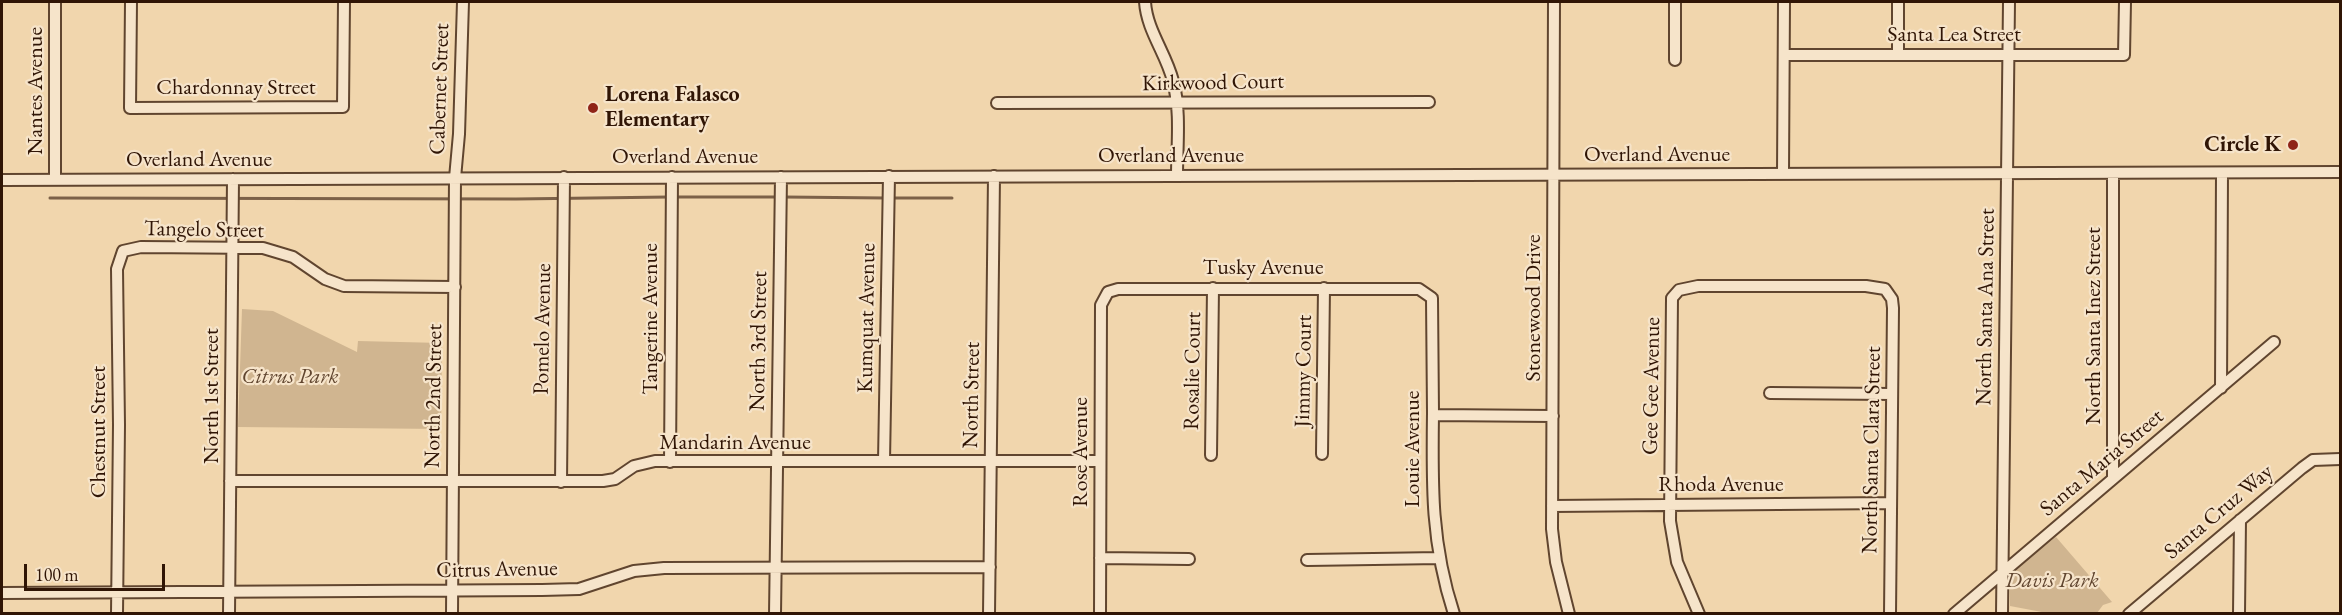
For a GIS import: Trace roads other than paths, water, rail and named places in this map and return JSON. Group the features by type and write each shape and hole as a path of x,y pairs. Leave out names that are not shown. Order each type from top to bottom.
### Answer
{"street":[{"name":"Nantes Avenue","path":"55,2 55,180"},
{"name":"Chardonnay Street","path":"131,2 130,108 343,107 344,2"},
{"name":"Cabernet Street","path":"455,178 459,134 463,2"},
{"path":"1145,2 1150,26 1170,71 1176,103 1177,176"},
{"name":"Stonewood Drive","path":"1554,2 1552,506 1556,562 1569,614"},
{"path":"1675,2 1675,60"},
{"path":"1783,174 1784,2"},
{"path":"1898,2 1898,55"},
{"name":"North Santa Ana Street","path":"2002,614 2009,2"},
{"name":"Santa Lea Street","path":"1784,55 2124,55 2126,2"},
{"name":"Kirkwood Court","path":"997,103 1429,102"},
{"name":"Overland Avenue","path":"2,180 2340,171"},
{"name":"North Santa Inez Street","path":"2113,173 2114,478"},
{"path":"2221,387 2222,173"},
{"name":"North Street","path":"989,614 994,176"},
{"name":"Pomelo Avenue","path":"561,482 564,177"},
{"name":"Tangerine Avenue","path":"670,462 672,177"},
{"name":"North 3rd Street","path":"775,614 781,177"},
{"name":"Kumquat Avenue","path":"884,461 889,177"},
{"name":"North 2nd Street","path":"452,614 455,178"},
{"name":"North 1st Street","path":"229,614 233,179"},
{"name":"Tangelo Street","path":"123,251 141,247 262,248 302,262 325,279 344,286 455,287"},
{"name":"Chestnut Street","path":"117,614 119,414 117,269 123,251"},
{"name":"Gee Gee Avenue","path":"1699,614 1677,562 1669,505 1672,298 1679,290 1698,286 1866,286 1885,289"},
{"name":"Tusky Avenue","path":"1108,292 1118,289 1214,288 1419,289"},
{"name":"Rosalie Court","path":"1211,454 1214,288"},
{"name":"Jimmy Court","path":"1322,454 1324,288"},
{"name":"Louie Avenue","path":"1419,289 1432,298 1433,510 1440,558 1454,614"},
{"name":"North Santa Clara Street","path":"1885,289 1892,299 1893,308 1890,614"},
{"name":"Rose Avenue","path":"1100,614 1101,305 1108,292"},
{"name":"Santa Maria Street","path":"1954,614 2274,342"},
{"path":"1770,393 1892,394"},
{"path":"1433,415 1553,416"},
{"name":"Santa Cruz Way","path":"2129,614 2313,460 2340,459"},
{"name":"Mandarin Avenue","path":"230,481 603,481 615,479 634,466 656,461 1100,461"},
{"name":"Rhoda Avenue","path":"1552,506 1891,504"},
{"path":"2239,614 2240,520"},
{"path":"1100,558 1189,559"},
{"path":"1307,560 1440,558"},
{"name":"Citrus Avenue","path":"2,593 579,589 644,570 990,567"}],"waterway":[{"path":"50,198 669,197"},
{"path":"676,197 777,197"},
{"path":"784,197 885,198"},
{"path":"892,198 952,198"}],"place":[{"name":"Lorena Falasco Elementary","path":"593,108"},
{"name":"Circle K","path":"2293,145"}],"park label":[{"name":"Citrus Park","path":"290,377"},
{"name":"Davis Park","path":"2052,581"}]}
